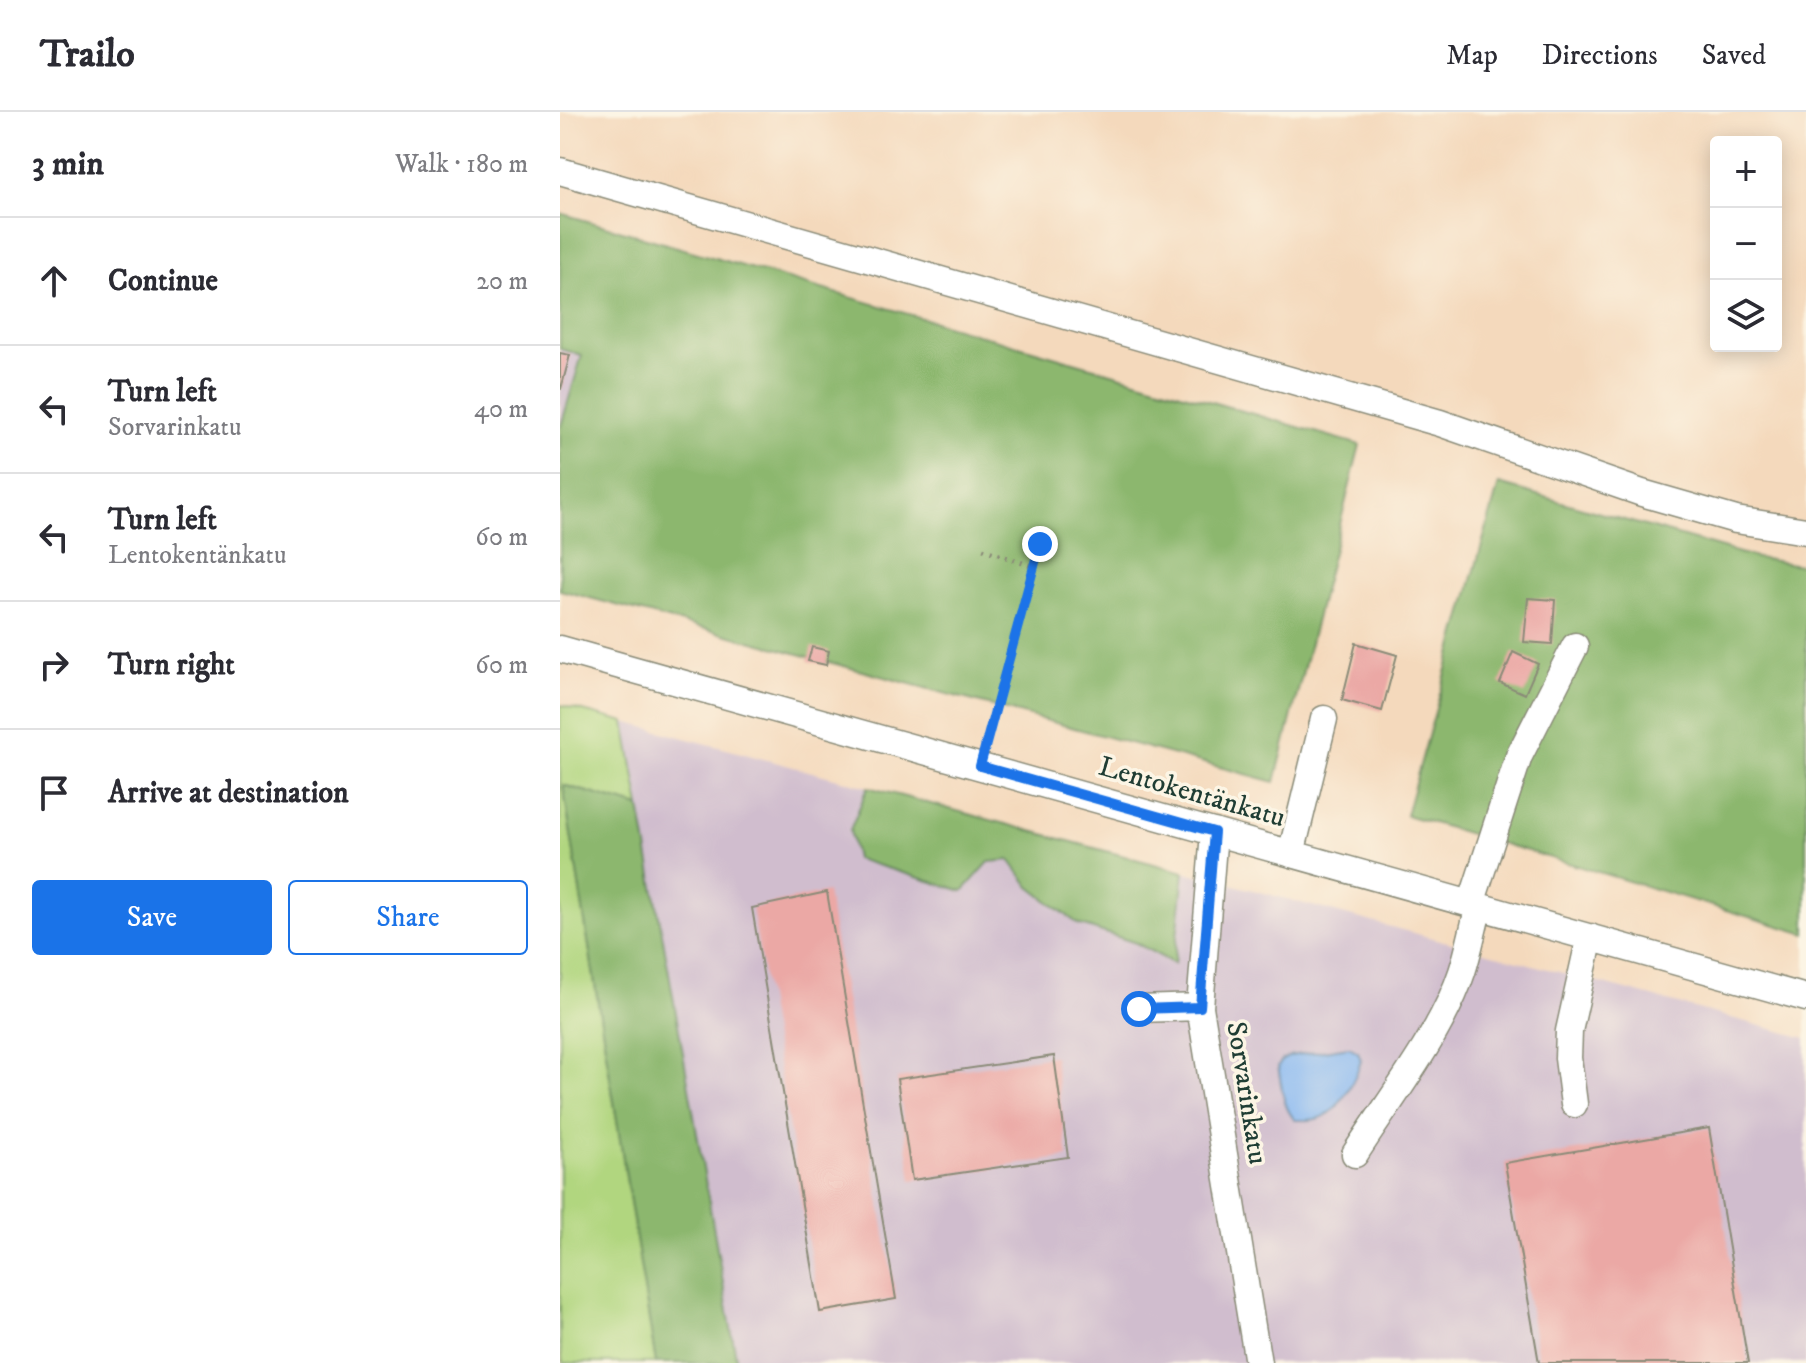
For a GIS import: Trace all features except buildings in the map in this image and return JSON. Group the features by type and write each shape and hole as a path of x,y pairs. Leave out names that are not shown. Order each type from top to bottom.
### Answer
{"street":[{"path":"560,171 1440,423 1642,493 1736,520 1806,531"},
{"path":"1355,1154 1433,1034 1462,974 1475,905 1519,756 1575,646"},
{"name":"Lentokentänkatu","path":"560,649 1806,998"},
{"path":"1291,854 1324,719"},
{"name":"Sorvarinkatu","path":"1214,832 1200,1007 1258,1363"},
{"path":"1574,1104 1568,1058 1569,1031 1590,937"},
{"path":"1139,1009 1200,1007"}],"path":[{"path":"980,766 1040,544"},
{"path":"983,549 1034,567"}],"shaded area":[{"path":"560,349 582,355 560,429"},
{"path":"625,722 1806,1038 1806,1363 737,1363"}],"green space":[{"path":"560,213 1360,445 1275,782 560,590 560,429 582,355 560,349"},
{"path":"1499,484 1757,558 1806,566 1806,934 1406,815"},
{"path":"560,705 625,722 640,807 563,785 656,1363 563,1363 560,1344"},
{"path":"563,785 640,807 737,1363 656,1363"},
{"path":"868,787 1184,872 1174,964 1136,943 1078,924 1030,887 1010,860 989,862 963,891 856,859 850,830"}],"water":[{"path":"1349,1047 1358,1052 1361,1060 1343,1098 1323,1117 1295,1120 1283,1095 1278,1067 1282,1060 1290,1056"}],"route":[{"path":"1040,544 980,766 1214,832 1200,1007 1139,1009"}]}
